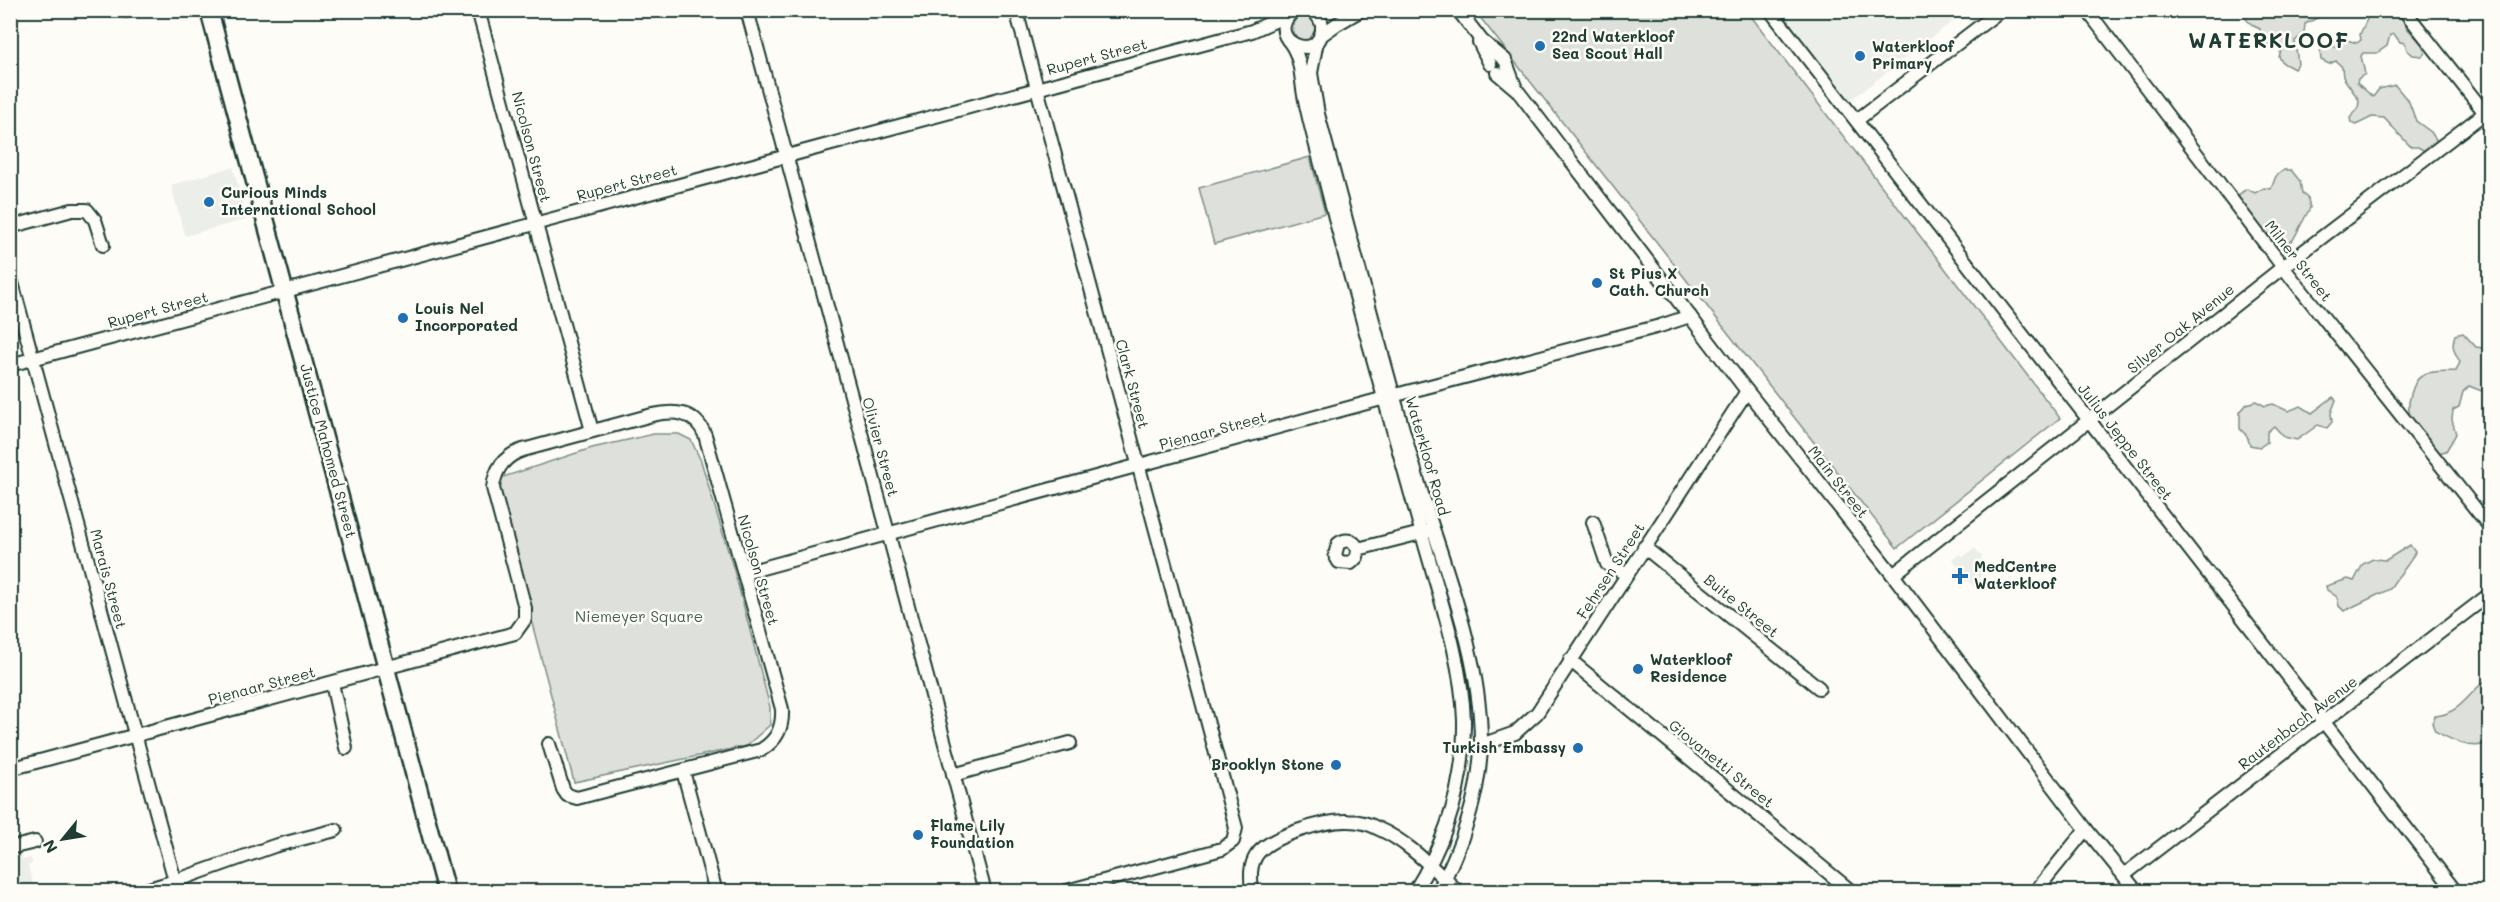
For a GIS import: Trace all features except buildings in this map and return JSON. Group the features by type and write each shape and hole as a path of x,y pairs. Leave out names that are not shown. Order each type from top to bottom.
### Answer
{"main road":[{"name":"Justice Mahomed Street","path":"209,10 446,891"}],"street":[{"name":"Nicolson Street","path":"478,10 592,431"},
{"name":"Olivier Street","path":"747,10 985,891"},
{"name":"Clark Street","path":"1016,10 1231,810 1235,835 1222,849 1063,891"},
{"path":"1311,10 1321,21 1319,38"},
{"path":"1319,38 1361,10"},
{"name":"Main Street","path":"1458,10 1689,316 1893,574 2086,829 2137,891"},
{"name":"Julius Jeppe Street","path":"1770,10 2456,891"},
{"path":"1857,120 2001,10"},
{"name":"Milner Street","path":"2087,10 2283,267 2490,527"},
{"path":"2404,10 2488,114"},
{"name":"Rupert Street","path":"10,365 1252,31 1292,12"},
{"path":"1287,38 1284,24 1292,12"},
{"name":"Rupert Street","path":"1252,31 1269,31 1303,47 1311,45 1319,38"},
{"name":"Waterkloof Road","path":"1287,38 1299,60 1305,99 1427,532 1437,589 1457,669 1464,717 1464,739 1455,797 1445,832 1430,867"},
{"name":"Waterkloof Road","path":"1319,38 1312,63 1313,87 1351,257"},
{"name":"Silver Oak Avenue","path":"1893,574 2283,267 2488,114"},
{"path":"10,227 72,210 87,210 95,220 103,245"},
{"name":"Marais Street","path":"10,275 176,886"},
{"name":"Pienaar Street","path":"744,573 1389,397 1660,326 1689,316"},
{"name":"Fehrsen Street","path":"1481,746 1509,736 1531,719 1747,391"},
{"name":"Nicolson Street","path":"520,628 525,619 525,608 494,496 494,477 503,462 512,454 671,411 683,413 698,422 705,435 782,709 780,729 774,740 761,750 582,798 572,797 563,789 549,744"},
{"path":"1593,522 1607,564 1626,574"},
{"path":"1358,549 1427,532"},
{"name":"Waterkloof Road","path":"1427,532 1450,586 1474,678 1481,746 1477,783 1459,844 1444,879"},
{"name":"Buite Street","path":"1644,547 1819,688"},
{"path":"1437,589 1450,586"},
{"name":"Rautenbach Avenue","path":"2124,875 2490,594"},
{"name":"Pienaar Street","path":"10,769 509,636 520,628"},
{"name":"Giovanetti Street","path":"1570,660 1852,891"},
{"path":"332,683 346,748"},
{"path":"953,775 1071,743"},
{"path":"683,771 716,891"},
{"path":"1252,891 1251,867 1256,855 1265,845 1280,837 1335,822 1350,821 1377,828 1402,842 1459,891"},
{"path":"2035,891 2086,829"},
{"path":"139,891 176,886 255,852 336,830"},
{"path":"10,848 35,842"},
{"path":"1414,891 1430,867"},
{"path":"1438,891 1444,879"}],"shaded area":[{"name":"Waterkloof Primary","path":"1778,11 1966,11 1848,102"},
{"name":"Curious Minds International School","path":"233,167 247,219 185,236 171,185"},
{"name":"MedCentre Waterkloof","path":"1975,548 1982,557 1979,560 1985,561 1990,568 1981,575 1979,578 1981,581 1974,587 1966,581 1953,559 1960,554 1963,557"},
{"path":"21,854 22,860 31,858 32,864 28,866 35,891 11,891 11,857"}],"green space":[{"path":"2244,10 2322,11 2321,16 2305,24 2304,33 2295,41 2298,64 2294,69 2283,63 2279,57 2281,50 2277,45 2269,46 2260,40 2260,29 2249,22"},
{"path":"1475,11 1747,11 2060,418 1897,548"},
{"path":"2368,11 2417,12 2415,19 2406,24 2406,27 2422,44 2425,53 2422,56 2413,55 2407,50 2405,43 2400,42 2394,34 2390,35 2387,46 2377,53 2363,53 2361,56 2365,74 2358,79 2357,83 2373,97 2379,89 2395,85 2409,102 2416,121 2431,132 2437,141 2436,148 2428,153 2418,147 2411,147 2384,118 2372,117 2356,125 2351,123 2350,118 2358,109 2359,100 2343,77 2342,67 2336,61 2329,64 2321,60 2320,51 2325,46 2336,47 2339,41 2347,40 2357,43 2361,40 2360,34 2369,15"},
{"path":"1305,16 1310,17 1316,23 1316,33 1310,39 1305,40 1300,39 1294,33 1293,28 1294,23 1300,17"},
{"path":"1310,157 1325,213 1214,244 1199,188"},
{"path":"2284,170 2291,170 2300,181 2302,193 2308,199 2310,208 2293,240 2274,249 2271,245 2272,238 2238,199 2247,189 2255,193 2264,188 2271,189 2276,176"},
{"path":"2463,333 2476,347 2489,349 2489,394 2469,386 2463,392 2459,407 2453,410 2452,420 2456,434 2446,451 2438,453 2425,440 2411,420 2409,404 2411,394 2417,380 2427,373 2456,371 2460,362 2453,342 2455,335"},
{"path":"2333,397 2336,400 2331,413 2332,422 2327,428 2318,425 2297,440 2284,437 2274,426 2267,432 2267,442 2260,447 2250,445 2247,436 2240,429 2240,412 2247,404 2256,401 2265,406 2273,404 2288,411 2301,406 2312,413"},
{"name":"Niemeyer Square","path":"654,434 679,434 691,440 701,461 736,577 770,707 770,725 746,746 574,782 494,480 592,448"},
{"path":"2410,545 2415,552 2390,589 2344,611 2339,606 2337,597 2327,590 2326,586 2348,579 2354,581 2363,564 2373,559 2386,560"},
{"path":"2489,674 2489,743 2468,745 2435,731 2432,723 2435,716 2448,713 2458,707 2485,681"}],"place":[{"name":"22nd Waterkloof Sea Scout Hall","path":"1540,46"},
{"name":"Waterkloof Primary","path":"1860,56"},
{"name":"Curious Minds International School","path":"209,202"},
{"name":"St Pius X Cath. Church","path":"1597,283"},
{"name":"Louis Nel Incorporated","path":"403,318"},
{"name":"MedCentre Waterkloof","path":"1960,576"},
{"name":"Waterkloof Residence","path":"1638,669"},
{"name":"Turkish Embassy","path":"1578,748"},
{"name":"Brooklyn Stone","path":"1336,765"},
{"name":"Flame Lily Foundation","path":"918,835"}],"district":[{"name":"WATERKLOOF","path":"2269,41"}]}
